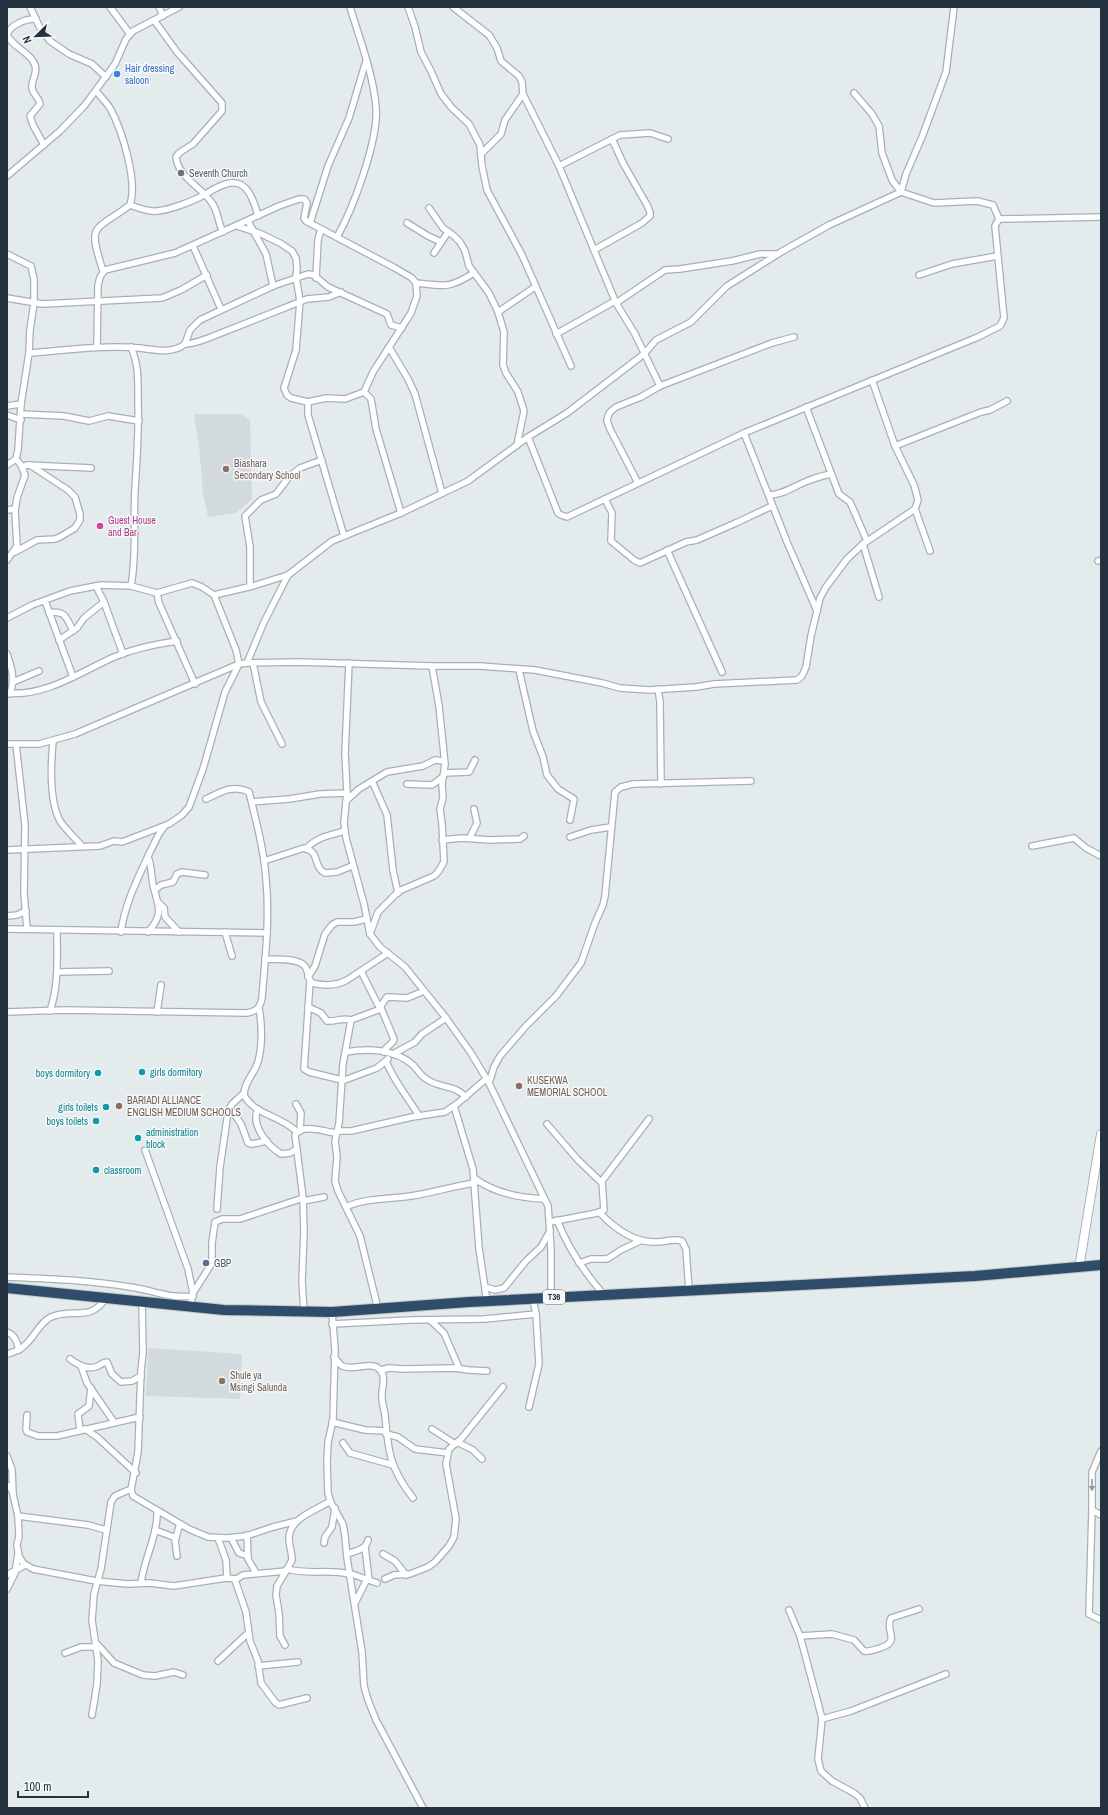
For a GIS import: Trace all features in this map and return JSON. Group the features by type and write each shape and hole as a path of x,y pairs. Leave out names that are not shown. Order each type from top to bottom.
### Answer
{"highway":[{"name":"T36","path":"7,1288 190,1307 332,1312 604,1295 975,1276 1101,1265"}],"street":[{"path":"30,7 44,33 54,44 70,54 92,64 106,77"},
{"path":"110,7 130,34"},
{"path":"160,7 163,16"},
{"path":"7,176 44,145 85,105 115,64 124,43 136,28 163,16 178,7"},
{"path":"337,237 356,192 373,139 376,109 374,93 366,60 350,7"},
{"path":"408,7 421,52 441,94 452,108 469,124 480,145 487,190 522,255 571,366"},
{"path":"453,7 489,35 497,48 501,61 519,76 522,82 523,94 559,166 616,302 635,334 660,386"},
{"path":"214,595 288,575 332,541 401,513 468,481 517,445 567,413 644,354 656,340 691,322 727,286 778,254 829,226 901,192 906,174 946,72 954,7"},
{"path":"36,19 23,21 10,30 8,34 9,38 28,55 35,64 36,75 32,83 33,90 40,104 30,116 33,125 44,145"},
{"path":"154,20 177,52 222,103 222,111 193,144 179,153 176,157 178,165 187,178 214,206 217,220 223,232"},
{"path":"310,223 328,166 348,118 366,60"},
{"path":"96,91 110,109 125,145 131,172 130,205"},
{"path":"481,154 501,134 505,120 523,94"},
{"path":"854,94 872,114 879,126 882,153 892,180 901,192 934,203 977,201 993,205 999,219"},
{"path":"559,166 620,135 650,133 668,139"},
{"path":"594,250 642,223 650,216 647,205 622,163 612,139"},
{"path":"97,347 98,281 103,271 94,242 97,229 104,221 130,205 157,211 232,182 242,186 252,196 258,216"},
{"path":"103,271 160,258 193,246 301,198 306,201 304,218 310,223 406,274 416,283 438,287 448,286 455,284 474,273"},
{"path":"429,208 443,228 460,242 465,251 469,266 489,293 498,312 504,332 504,365 506,373 518,392 524,411 517,445"},
{"path":"999,219 1101,216"},
{"path":"528,438 558,513 561,516 568,517 744,434 806,407 978,337 1000,326 1004,318 995,226 999,219"},
{"path":"248,221 266,254 273,286"},
{"path":"407,223 441,242"},
{"path":"237,226 252,230 280,242 292,251 297,262 296,277 299,304 296,350 284,389 289,397 308,402 326,398 345,399 364,392 373,372 414,307 417,289 416,283"},
{"path":"316,278 318,240 322,229"},
{"path":"434,252 448,232"},
{"path":"193,246 221,309"},
{"path":"7,254 24,262 32,268 34,279 34,303 18,450 16,459 7,465"},
{"path":"556,334 616,302 665,270 732,261 760,254 778,254"},
{"path":"919,275 952,264 997,256"},
{"path":"185,344 190,330 196,322 273,286 308,274 316,278 324,285 387,314 391,325 402,328"},
{"path":"7,298 34,303 162,298 181,290 207,275"},
{"path":"498,312 535,287"},
{"path":"29,353 97,347 170,350 185,344 196,343 201,339 211,337 254,319 299,304 311,298 329,297 341,292"},
{"path":"638,483 610,429 607,421 610,412 616,407 641,397 660,386 772,343 794,337"},
{"path":"388,347 408,379 415,394 442,493"},
{"path":"131,348 136,361 138,378 139,421 135,489 135,553 131,586"},
{"path":"872,380 895,446 914,485 918,500 915,509 930,551"},
{"path":"364,392 371,399 376,429 401,513"},
{"path":"895,446 981,412 990,410 1007,401"},
{"path":"308,402 308,415 344,536"},
{"path":"7,406 22,404"},
{"path":"806,407 830,474 839,494 850,502 865,542 879,597"},
{"path":"21,414 64,416 89,421 108,416 139,421"},
{"path":"7,415 21,420"},
{"path":"744,434 772,506 817,611"},
{"path":"15,552 17,546 17,498 25,480 22,467 16,459"},
{"path":"250,586 250,547 245,516 261,500 276,494 289,477 300,468 322,460"},
{"path":"7,560 15,552 37,540 55,539 60,537 75,528 80,520 79,508 75,497 68,490 30,466"},
{"path":"22,467 91,468"},
{"path":"769,495 776,495 806,482 830,474"},
{"path":"605,499 612,513 611,541 620,550 640,563 686,542 697,540 772,506"},
{"path":"7,510 16,509"},
{"path":"7,744 29,745 53,741 75,734 239,664 250,663 349,663 480,666 534,670 620,688 650,690 696,687 714,684 797,680 802,676 806,667 811,636 820,598 826,587 848,559 865,542 915,509"},
{"path":"668,550 722,672"},
{"path":"282,744 261,702 250,663 264,622 288,575"},
{"path":"7,618 70,591 96,586 131,586 156,593 192,583 202,586 214,595 236,650 239,664 225,692 203,769 189,807 182,815 165,826 122,842 114,841 104,845 7,850"},
{"path":"96,586 104,602 123,654"},
{"path":"156,593 195,684"},
{"path":"45,601 73,676"},
{"path":"59,640 77,628 84,618 104,602"},
{"path":"49,613 56,611 61,612 67,618 72,631"},
{"path":"7,654 14,682 8,693 19,694 39,691 123,654 177,641"},
{"path":"349,663 345,753 347,793 345,831 352,866 364,904 370,934 375,942 405,967 446,1018 472,1054 488,1081 544,1198 549,1212 551,1298"},
{"path":"370,934 378,912 398,893 407,887 427,880 438,872 444,862 440,809 443,798 442,784 444,761 440,706 432,666"},
{"path":"518,670 533,731 543,756 547,775 558,789 574,799 570,820"},
{"path":"14,682 39,671"},
{"path":"658,689 660,702 661,784"},
{"path":"53,741 53,794 59,819 65,828 82,846"},
{"path":"16,744 25,825 27,929"},
{"path":"346,801 359,789 393,770 423,766 435,760 444,761"},
{"path":"407,784 432,785 443,775 469,772 474,760"},
{"path":"372,781 387,815 393,870 398,893"},
{"path":"298,1132 309,1129 336,1132 351,1131 419,1116 446,1112 488,1081 500,1056 526,1026 556,996 581,963 603,905 607,885 614,798 618,788 633,784 750,781"},
{"path":"206,798 227,789 239,788 249,792 252,802 264,861 266,880 266,933 262,998 259,1008 261,1020 259,1053 257,1065 246,1083 244,1093 247,1102 287,1123 298,1132"},
{"path":"252,802 289,799 313,795 347,793"},
{"path":"470,838 477,820 474,809"},
{"path":"121,932 129,899 157,835 165,826"},
{"path":"570,837 591,830 611,827"},
{"path":"264,861 306,849 314,841 321,837 345,831"},
{"path":"442,840 449,838 490,840 520,839 524,836"},
{"path":"1032,846 1074,838 1086,848 1101,856"},
{"path":"306,849 314,853 319,867 325,872 337,872 352,866"},
{"path":"148,856 152,867 155,890 159,903 158,919 148,932"},
{"path":"155,890 161,885 173,882 177,874 182,872 204,875"},
{"path":"159,903 164,908 165,917 179,932"},
{"path":"7,916 17,915 26,911"},
{"path":"309,979 315,966 325,934 332,925 337,922 354,922 366,919"},
{"path":"7,929 121,932 266,933"},
{"path":"50,1011 54,999 57,972 58,930"},
{"path":"225,932 232,956"},
{"path":"309,979 324,985 340,984 388,953"},
{"path":"265,959 289,960 302,963 306,968 309,979 304,1070 309,1072 331,1076 342,1081 377,1068 393,1054 415,1042 422,1034 446,1018"},
{"path":"361,971 394,1039 393,1042 387,1046 384,1052"},
{"path":"57,972 109,972"},
{"path":"157,1012 161,984"},
{"path":"308,1007 321,1013 327,1021 336,1022 345,1018 351,1020 380,1008 387,997 407,998 424,991"},
{"path":"7,1012 254,1012 259,1008"},
{"path":"351,1020 335,1141 337,1157 335,1181 360,1236 378,1309"},
{"path":"346,1052 370,1049 393,1054 412,1064 428,1080 442,1086 456,1089 466,1097"},
{"path":"386,1061 391,1076 419,1116"},
{"path":"218,1209 222,1150 230,1108 244,1093"},
{"path":"296,1104 301,1113 298,1132 295,1138 303,1199 304,1232 302,1281 304,1312"},
{"path":"454,1106 470,1154 475,1180 479,1248 487,1302"},
{"path":"230,1108 241,1124 248,1143 252,1144 267,1141"},
{"path":"258,1109 255,1117 256,1121 260,1132 267,1141 281,1154 290,1153 297,1149"},
{"path":"601,1182 649,1119"},
{"path":"546,1124 578,1160 601,1182 605,1207 604,1210 599,1212 550,1222"},
{"path":"1079,1268 1101,1134"},
{"path":"145,1150 188,1269 193,1294"},
{"path":"346,1207 358,1203 430,1193 475,1180 502,1192 533,1198 544,1198"},
{"path":"190,1307 193,1294 212,1263 212,1243 215,1222 240,1219 303,1199 324,1197"},
{"path":"599,1212 618,1229 640,1240 658,1242 682,1241 686,1249 688,1291"},
{"path":"557,1220 566,1243 579,1263 604,1295"},
{"path":"485,1287 495,1290 504,1288 526,1260 541,1247 550,1231"},
{"path":"579,1263 591,1259 607,1259 640,1240"},
{"path":"7,1277 92,1282 132,1287 166,1296 193,1294"},
{"path":"7,1354 19,1350 25,1345 49,1318 62,1314 93,1312 101,1306 106,1298"},
{"path":"530,1407 539,1364 536,1314 533,1300"},
{"path":"142,1302 143,1352 138,1452 136,1473 131,1492 136,1498 157,1511 208,1537 231,1538 297,1521"},
{"path":"332,1312 334,1357 332,1422 328,1462 328,1493 330,1501 343,1524 349,1573 362,1652 364,1686 368,1700 376,1720 423,1808"},
{"path":"332,1324 485,1319 536,1314"},
{"path":"430,1320 444,1333 459,1368"},
{"path":"7,1332 11,1333 16,1340 19,1350"},
{"path":"334,1357 341,1366 371,1366 380,1370 389,1368 403,1370 459,1368 469,1370 487,1370"},
{"path":"70,1360 82,1366 94,1367 107,1362 112,1374 121,1382 132,1381 141,1376"},
{"path":"82,1366 85,1378 114,1422"},
{"path":"380,1370 384,1380 382,1398 386,1432 393,1465 413,1498"},
{"path":"385,1579 394,1575 406,1575 422,1570 435,1562 449,1546 454,1537 456,1519 446,1464 449,1450 502,1386"},
{"path":"82,1430 78,1414 89,1406 89,1395 91,1388"},
{"path":"27,1415 26,1429 30,1434 57,1436 140,1417"},
{"path":"332,1422 365,1430 386,1432 398,1437 415,1449 448,1454"},
{"path":"432,1428 456,1443 472,1450 482,1459"},
{"path":"82,1430 97,1437 136,1473"},
{"path":"343,1443 350,1453 393,1465"},
{"path":"1101,1451 1092,1472 1089,1614 1101,1620"},
{"path":"7,1456 12,1470 13,1493 18,1516 18,1551 16,1569 7,1588"},
{"path":"7,1485 13,1493"},
{"path":"92,1715 98,1684 92,1610 96,1581 101,1569 106,1530 113,1498 131,1489"},
{"path":"285,1645 280,1636 279,1613 276,1595 277,1586 292,1560 289,1538 293,1525 330,1501"},
{"path":"324,1543 325,1537 332,1526 334,1508"},
{"path":"1092,1510 1101,1515"},
{"path":"141,1583 144,1565 155,1530 157,1511"},
{"path":"18,1516 88,1525 106,1530"},
{"path":"177,1556 176,1538 180,1524"},
{"path":"155,1530 176,1538"},
{"path":"247,1535 248,1556 250,1564 256,1573"},
{"path":"218,1538 226,1560 227,1578"},
{"path":"231,1538 239,1553 248,1556"},
{"path":"355,1603 368,1580 365,1547 368,1540"},
{"path":"347,1554 365,1547"},
{"path":"18,1551 22,1562 25,1565 40,1572 96,1581 182,1586 227,1578 236,1579 239,1576 256,1573 286,1570 304,1573 349,1573 377,1583"},
{"path":"383,1554 395,1561 406,1575"},
{"path":"7,1575 25,1565"},
{"path":"236,1579 236,1585 246,1612 251,1646 258,1666 261,1683 279,1705 307,1698"},
{"path":"800,1636 832,1634 854,1640 864,1651 870,1652 887,1646 890,1643 892,1637 890,1622 891,1618 919,1609"},
{"path":"788,1610 800,1636 822,1719 822,1733 818,1759 821,1771 832,1781 860,1798 865,1808"},
{"path":"218,1661 246,1635 249,1629"},
{"path":"246,1635 251,1646"},
{"path":"64,1652 80,1647 96,1645"},
{"path":"96,1645 114,1664 143,1675 155,1676 174,1672 183,1675"},
{"path":"258,1666 298,1662"},
{"path":"822,1719 855,1710 946,1674"}],"shaded area":[{"name":"Biashara Secondary School","path":"194,414 241,414 250,420 252,499 236,513 208,517 203,493 199,445"},
{"path":"148,1348 242,1354 240,1399 146,1396"}],"place":[{"name":"Hair dressing saloon","path":"117,74"},
{"name":"Seventh Church","path":"181,173"},
{"name":"Biashara Secondary School","path":"226,469"},
{"name":"Guest House and Bar","path":"100,526"},
{"name":"girls dormitory","path":"142,1072"},
{"name":"boys dormitory","path":"98,1073"},
{"name":"KUSEKWA MEMORIAL SCHOOL","path":"519,1086"},
{"name":"BARIADI ALLIANCE ENGLISH MEDIUM SCHOOLS","path":"119,1106"},
{"name":"girls toilets","path":"106,1107"},
{"name":"boys toilets","path":"96,1121"},
{"name":"administration block","path":"138,1138"},
{"name":"classroom","path":"96,1170"},
{"name":"GBP","path":"206,1263"},
{"name":"Shule ya Msingi Salunda","path":"222,1381"}]}
